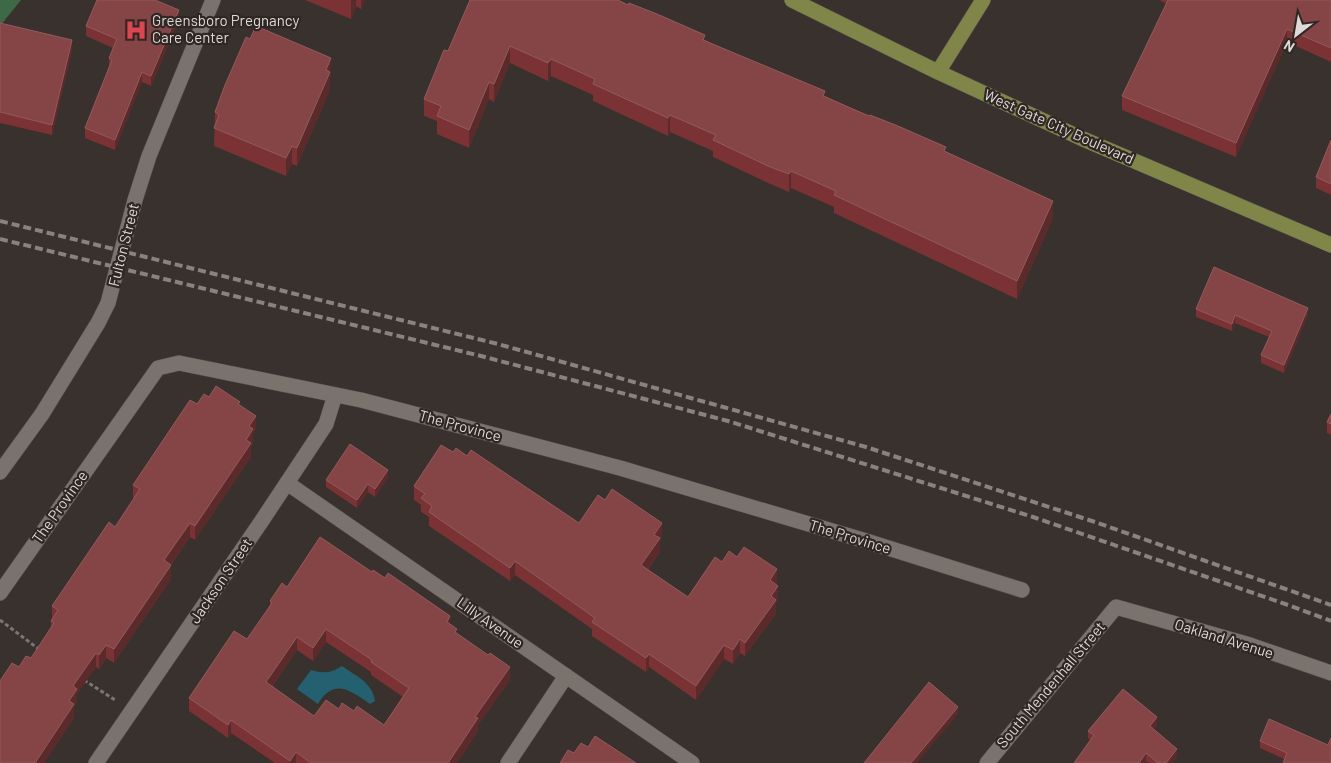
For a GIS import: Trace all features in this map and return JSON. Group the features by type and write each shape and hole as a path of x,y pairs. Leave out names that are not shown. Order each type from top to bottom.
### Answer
{"main road":[{"name":"West Gate City Boulevard","path":"792,0 938,72 1083,139 1331,245"},
{"path":"938,72 983,0"}],"street":[{"name":"Fulton Street","path":"0,472 42,414 98,323 108,303 135,200 149,156 213,0"},
{"name":"The Province","path":"0,593 158,368 178,363 335,395 620,468 866,541 1022,590"},
{"name":"Jackson Street","path":"103,761 132,711 326,424 335,395"},
{"name":"Lilly Avenue","path":"287,484 692,763"},
{"name":"Oakland Avenue","path":"1116,607 1250,645 1331,673"},
{"name":"South Mendenhall Street","path":"987,763 1116,607"},
{"path":"508,763 566,676"}],"path":[{"path":"0,620 43,652"},
{"path":"77,676 132,711"}],"green space":[{"path":"0,0 21,0 0,26"}],"water":[{"path":"342,666 371,689 375,701 370,704 349,691 336,689 324,696 318,704 297,689 311,670 327,672"}],"building":[{"path":"97,0 155,0 179,10 151,76 142,72 115,140 85,128 112,60 109,58 117,39 86,26"},
{"path":"470,0 618,0 628,5 629,3 705,35 703,40 825,91 823,96 946,147 944,151 1053,201 1017,281 834,195 836,191 791,171 789,174 768,166 713,140 716,135 670,115 668,118 593,84 595,79 551,59 548,63 510,46 494,84 489,82 469,130 437,116 441,106 424,99 444,50 448,51"},
{"path":"1168,0 1331,0 1331,48 1287,29 1236,143 1122,96"},
{"path":"0,23 72,40 52,125 0,112"},
{"path":"256,26 331,58 326,70 330,72 297,148 292,146 286,158 214,128 219,115 215,112 225,85 246,37 250,39"},
{"path":"1331,140 1331,184 1316,177"},
{"path":"1214,267 1308,308 1284,365 1261,355 1272,331 1235,315 1232,324 1196,309"},
{"path":"216,386 240,402 238,404 256,416 249,426 253,429 246,440 251,443 195,526 190,523 164,560 171,565 114,649 106,645 99,655 96,653 73,686 77,689 69,701 74,704 35,763 0,763 0,681 12,663 19,667 26,656 31,658 54,623 51,621 58,610 52,606 109,522 115,527 140,489 133,485 190,400 197,404 204,394 209,397"},
{"path":"1331,414 1331,424 1327,422"},
{"path":"350,444 388,470 375,489 368,484 357,500 326,480"},
{"path":"441,445 453,452 456,448 467,456 471,450 579,523 598,495 605,500 612,489 662,523 654,535 660,538 641,565 688,597 715,557 722,562 729,551 737,557 744,547 777,569 770,580 778,586 771,596 776,600 745,643 740,639 733,650 724,645 696,686 649,654 646,658 592,622 595,618 515,561 510,568 429,512 432,506 421,498 425,494 414,486"},
{"path":"320,537 372,572 373,570 385,578 388,573 450,616 447,622 457,629 455,632 488,655 490,653 510,667 475,717 478,718 448,763 311,763 296,752 290,761 231,720 228,725 189,698 234,631 247,639 272,603 270,601 282,583 287,587","holes":["326,629 372,660 371,662 409,688 384,725 357,706 354,711 342,703 339,709 326,700 314,716 266,682 297,637 313,648"]},
{"path":"929,682 958,707 911,763 864,763"},
{"path":"1123,689 1157,717 1150,726 1177,749 1166,763 1158,763 1146,753 1139,763 1074,763 1094,735 1088,731"},
{"path":"1269,719 1328,745 1331,738 1331,763 1283,763 1287,753 1260,741"},
{"path":"595,736 636,763 560,763 568,750 574,753 581,743 588,747"}],"railway":[{"path":"0,221 498,344 866,447 1095,522 1331,605"},
{"path":"0,239 481,356 728,421 1033,517 1331,621"}],"place":[{"name":"Greensboro Pregnancy Care Center","path":"136,30"}]}
